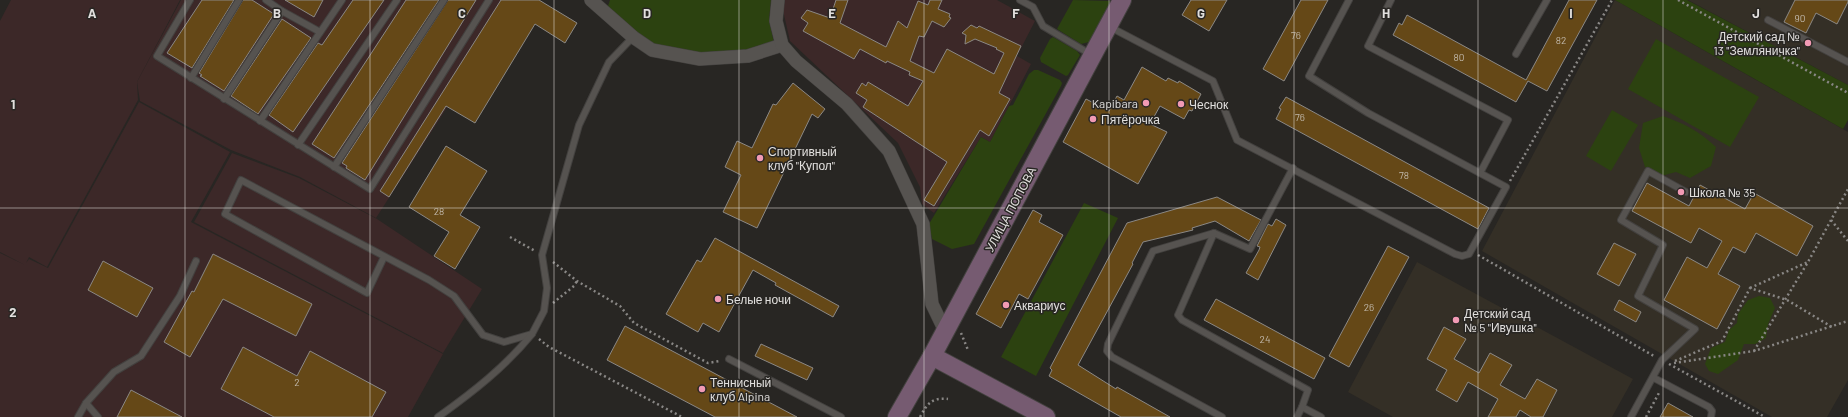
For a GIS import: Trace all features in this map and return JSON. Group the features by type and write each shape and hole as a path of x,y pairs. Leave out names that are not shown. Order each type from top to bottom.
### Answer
{"street":[{"path":"591,0 633,38 652,50 700,59 748,56 782,45"},
{"path":"778,0 776,21 782,45 796,61 847,104 889,151 923,224 932,304 945,331"},
{"name":"УЛИЦА ПОПОВА","path":"897,417 932,356 1122,0"},
{"path":"932,356 1046,417"}],"lane":[{"path":"190,0 157,56 370,189 489,0"},
{"path":"191,78 239,0"},
{"path":"266,0 282,11 320,32"},
{"path":"260,121 342,0"},
{"path":"298,145 397,0"},
{"path":"334,167 444,0"},
{"path":"1020,0 1033,7 1043,26 1092,55"},
{"path":"1108,26 1212,81 1237,140 1455,254 1462,256 1469,254 1506,187 1368,113 1309,76 1349,0"},
{"path":"1391,0 1368,46 1508,120 1480,173"},
{"path":"1516,54 1547,0"},
{"path":"224,99 282,11"},
{"path":"1768,20 1848,62"},
{"path":"438,417 478,388 514,356 532,334 544,311 546,288 542,255 579,126 609,62 633,38"},
{"path":"1222,417 1112,357 1107,351 1108,344 1153,251 1214,233 1250,249 1293,168"},
{"path":"1631,417 1654,378 1662,360 1695,329 1638,296 1663,245 1621,220 1648,171 1686,192"},
{"path":"384,257 367,293 225,214 241,180 429,280 454,296 483,335 504,342 532,334"},
{"path":"1214,233 1179,309 1178,315 1182,320 1308,390 1297,417"},
{"path":"78,417 86,403 114,372 141,356 180,296 196,261"},
{"path":"729,359 830,415 841,417"},
{"path":"1654,378 1709,408 1712,411 1711,417"},
{"path":"86,403 98,417"},
{"path":"1302,407 1321,417"}],"path":[{"path":"1506,187 1612,0"},
{"path":"1678,0 1848,93"},
{"path":"1754,351 1808,262 1848,189"},
{"path":"1831,220 1848,241"},
{"path":"510,237 542,255 578,281 620,306 634,323 708,363 729,359"},
{"path":"1471,250 1669,364 1765,417"},
{"path":"1669,364 1722,340 1750,288 1808,262"},
{"path":"544,311 578,281"},
{"path":"1750,288 1785,299 1832,327"},
{"path":"1669,364 1754,351 1848,322"},
{"path":"532,334 549,346 682,417"},
{"path":"1646,417 1664,384"},
{"path":"920,417 926,405 932,401 939,398 948,399"}],"shaded area":[{"path":"11,0 180,0 137,82 138,100 47,267 29,257 26,263 29,259 48,268 139,102 230,152 191,222 443,354 408,417 0,417 0,253 25,265 0,252 0,21"},
{"path":"181,0 516,0 376,218 300,177 231,150 140,101 137,82"},
{"path":"784,0 997,0 1035,21 1017,56 1031,64 990,142 981,137 934,213 922,204 920,187 898,143 790,41 782,6"},
{"name":"Школа № 35","path":"1615,0 1848,132 1848,380 1827,417 1772,417 1482,251"},
{"name":"Детский сад № 13 \"Земляничка\"","path":"1688,0 1848,0 1848,85"},
{"path":"232,153 299,178 377,219 482,289 443,353 194,222"},
{"name":"Детский сад № 5 \"Ивушка\"","path":"1417,262 1633,379 1612,417 1393,417 1348,392"}],"green space":[{"path":"610,0 771,0 769,20 774,43 745,51 697,53 653,44 635,31 608,6"},
{"path":"1073,0 1111,1 1089,42 1081,44 1057,29"},
{"path":"1615,0 1687,0 1848,85 1848,120 1843,129"},
{"path":"1053,37 1077,51 1080,55 1066,76 1041,62 1040,58 1050,39"},
{"path":"1656,39 1759,97 1730,147 1628,89"},
{"path":"1034,70 1038,70 1060,80 1062,83 1061,86 974,244 952,249 932,239 929,224 981,137 990,142 1009,106 1013,105 1029,74"},
{"path":"1612,110 1638,125 1611,171 1586,156"},
{"path":"1663,116 1691,128 1716,147 1711,166 1690,178 1676,172 1661,176 1645,167 1639,148 1643,123"},
{"path":"1084,203 1118,218 1036,376 1001,357"},
{"path":"1759,296 1770,298 1775,308 1768,324 1766,338 1755,344 1744,344 1738,360 1718,374 1709,371 1705,364 1711,348 1725,342 1729,330 1737,323 1738,314 1748,300"}],"building":[{"path":"202,0 234,0 192,68 167,53"},
{"path":"243,0 252,0 274,14 224,91 200,76 202,75 199,73"},
{"path":"285,0 323,0 314,17"},
{"path":"353,0 384,0 293,132 269,115 318,43 322,45"},
{"path":"406,0 439,0 334,158 312,144"},
{"path":"448,0 476,0 365,180 346,168 347,166 342,163"},
{"path":"501,0 539,0 577,23 565,43 535,24 475,123 446,106 389,197 380,191"},
{"path":"836,0 848,0 840,23 886,47 898,21 907,28 918,1 928,5 930,0 942,0 938,9 950,14 949,17 951,18 944,27 932,21 924,37 919,36 910,61 934,73 947,49 994,74 1004,53 996,49 997,48 975,39 965,44 966,35 962,33 971,25 977,28 979,26 1021,46 999,93 1010,99 989,136 980,130 934,206 924,200 947,162 863,107 867,100 856,93 862,83 866,86 868,82 908,106 923,81 909,75 910,72 887,61 886,63 860,49 854,59 803,31 808,23 801,18 807,10 830,18"},
{"path":"1191,0 1227,0 1209,31 1182,15"},
{"path":"1301,0 1328,0 1284,81 1263,69"},
{"path":"1569,0 1597,0 1547,91 1528,81 1516,102 1393,35 1399,23 1402,25 1407,15 1526,80"},
{"path":"1795,0 1848,0 1848,2 1837,24 1816,13 1806,33 1784,22"},
{"path":"282,19 311,38 258,114 231,96"},
{"path":"1142,67 1166,81 1168,78 1178,83 1179,81 1201,94 1192,111 1189,110 1184,119 1160,106 1150,124 1167,132 1138,184 1063,142 1086,99 1109,111 1117,96 1124,100"},
{"name":"Спортивный клуб \"Купол\"","path":"793,83 825,109 818,118 812,114 757,228 723,212 741,175 725,167 737,141 752,148 773,104 776,105"},
{"path":"1286,97 1489,208 1478,229 1276,119 1281,109 1279,108"},
{"path":"446,146 487,171 460,215 480,227 455,269 434,256 449,232 409,207"},
{"path":"1647,183 1689,206 1700,185 1745,209 1754,193 1813,226 1797,256 1756,233 1745,253 1733,247 1718,274 1740,286 1717,329 1664,300 1687,257 1707,268 1722,241 1699,228 1691,243 1632,211"},
{"path":"1217,197 1261,220 1249,241 1215,221 1192,228 1193,230 1143,242 1132,263 1133,264 1078,365 1116,389 1117,387 1170,417 1121,417 1049,376 1052,370 1050,368 1127,223"},
{"path":"1033,210 1042,215 1039,222 1063,235 1028,299 1019,294 1001,328 976,314"},
{"path":"1276,219 1286,225 1258,280 1246,273 1259,250 1260,247 1257,246 1268,224 1272,226"},
{"path":"715,238 839,306 833,317 775,285 776,283 753,270 719,332 703,323 698,332 666,314 697,260 701,262"},
{"path":"1614,243 1636,254 1619,286 1597,274"},
{"path":"1388,246 1409,257 1349,367 1329,356"},
{"path":"213,254 312,304 296,336 223,299 190,357 164,342 192,291 194,292"},
{"path":"103,261 153,288 137,317 88,290"},
{"path":"1216,299 1325,358 1314,379 1204,320"},
{"path":"1619,300 1641,312 1636,322 1614,310"},
{"name":"Теннисный клуб Alpina","path":"625,326 797,417 715,417 607,360"},
{"path":"1444,327 1466,339 1454,359 1479,373 1490,353 1512,365 1500,385 1525,399 1537,379 1557,390 1543,417 1531,417 1520,410 1516,417 1488,417 1498,399 1468,382 1457,402 1436,390 1447,370 1427,359"},
{"path":"761,344 813,368 807,380 755,356"},
{"path":"243,347 297,376 310,351 386,392 372,417 274,417 221,389"},
{"path":"131,390 182,417 117,417"},
{"path":"1668,403 1693,417 1660,417"}],"place":[{"name":"Детский сад № 13 \"Земляничка\"","path":"1808,43"},
{"name":"Kapibara","path":"1146,103"},
{"name":"Чеснок","path":"1181,104"},
{"name":"Пятёрочка","path":"1093,119"},
{"name":"Спортивный клуб \"Купол\"","path":"760,158"},
{"name":"Школа № 35","path":"1681,192"},
{"name":"Белые ночи","path":"718,299"},
{"name":"Аквариус","path":"1006,305"},
{"name":"Детский сад № 5 \"Ивушка\"","path":"1456,320"},
{"name":"Теннисный клуб Alpina","path":"702,389"}]}
